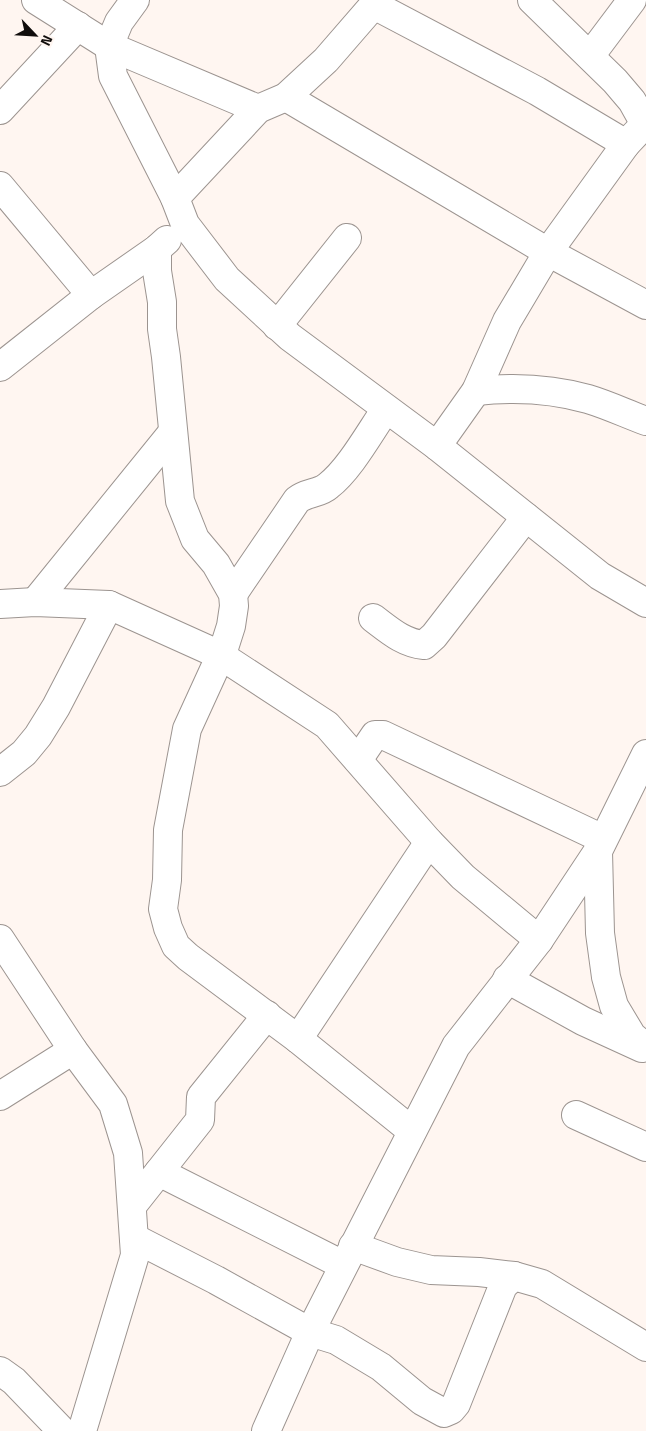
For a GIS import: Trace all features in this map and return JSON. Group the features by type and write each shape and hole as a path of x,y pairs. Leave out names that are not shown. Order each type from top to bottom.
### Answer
{"street":[{"path":"36,0 109,46 258,109"},
{"path":"134,0 120,22 109,46 113,76 175,198 185,224 227,279 290,337 437,446 600,576 646,603"},
{"path":"437,446 476,391 507,321 548,252 626,144 645,125 632,101 590,56 532,0"},
{"path":"590,56 632,0"},
{"path":"175,198 258,109 286,97 326,60 376,2 537,91 626,144"},
{"path":"0,110 78,26"},
{"path":"286,97 548,252 646,305"},
{"path":"0,186 91,295"},
{"path":"0,367 91,295 157,249 185,224"},
{"path":"277,326 347,238"},
{"path":"157,249 157,271 162,302 162,329 180,501 195,539 216,564 233,594 234,606 231,626 224,648 187,729 168,830 167,880 162,909 176,946 188,957 267,1015 412,1130"},
{"path":"476,391 549,390 588,399 646,421"},
{"path":"233,594 297,500 303,495 322,490 330,485 346,467 386,409"},
{"path":"35,602 172,433"},
{"path":"373,618 400,638 414,644 424,645 434,636 526,517"},
{"path":"0,604 35,602 109,605 220,655 327,725 429,842 463,877 539,940"},
{"path":"0,772 24,753 38,736 56,707 109,605"},
{"path":"358,760 375,735 384,735 600,845"},
{"path":"266,1431 310,1332 456,1046 539,940 600,845 646,754"},
{"path":"298,1039 429,842"},
{"path":"600,845 600,933 606,977 614,1006 632,1036 646,1048"},
{"path":"0,939 73,1050 114,1104 128,1153 135,1255 82,1431"},
{"path":"508,979 583,1021 646,1048"},
{"path":"132,1206 200,1120 200,1097 267,1015"},
{"path":"0,1096 73,1050"},
{"path":"576,1116 646,1147"},
{"path":"159,1172 224,1203 348,1256 398,1262 431,1270 514,1276 542,1284 646,1347"},
{"path":"134,1238 216,1280 310,1332 336,1340 381,1367 422,1401 444,1413 452,1421"},
{"path":"452,1421 456,1404 503,1286 514,1276"},
{"path":"0,1371 14,1381 62,1431"}]}
